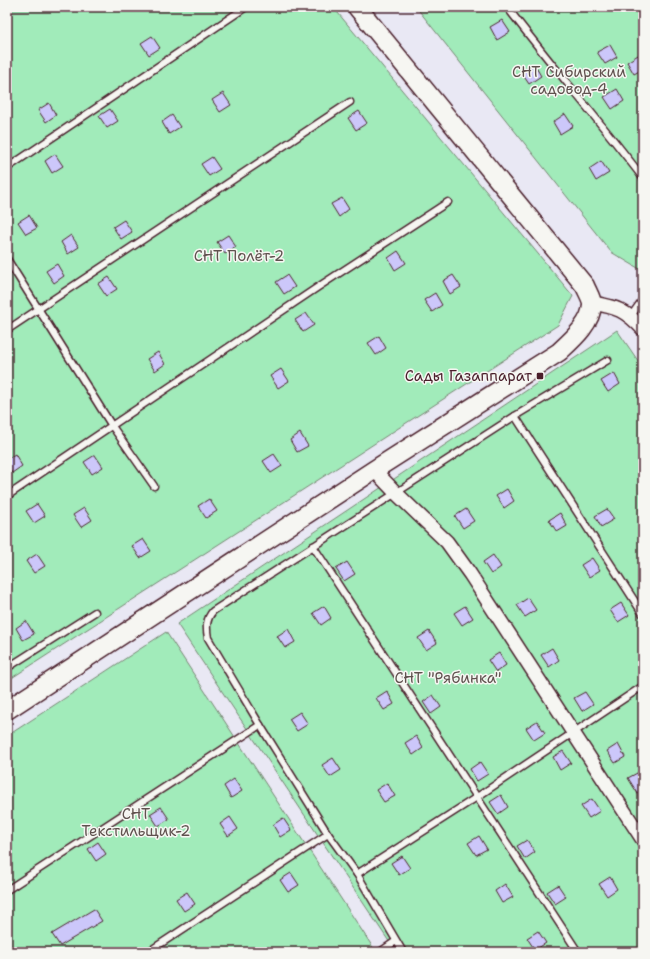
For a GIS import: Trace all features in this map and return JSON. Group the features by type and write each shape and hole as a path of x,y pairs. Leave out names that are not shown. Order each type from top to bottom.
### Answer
{"street":[{"path":"7,710 374,470 559,352 578,335 588,320 592,303 585,286 357,7"},
{"path":"592,303 611,306 631,316 643,329"},
{"path":"374,470 447,542 470,574 643,840"}],"lane":[{"path":"7,168 246,7"},
{"path":"507,7 643,178"},
{"path":"7,330 350,102"},
{"path":"7,496 448,202"},
{"path":"7,259 112,426 154,486"},
{"path":"631,316 643,299"},
{"path":"403,952 357,874 328,834 208,638 206,628 209,616 213,611 515,416 608,360"},
{"path":"515,416 643,614"},
{"path":"313,546 578,952"},
{"path":"7,668 95,612"},
{"path":"357,874 477,797 572,732 643,686"},
{"path":"7,890 260,725"},
{"path":"148,952 328,834"},
{"path":"380,952 396,941"}],"green space":[{"name":"СНТ Полёт-2","path":"7,7 333,7 573,296 558,325 7,681"},
{"name":"СНТ Сибирский садовод-4","path":"416,7 643,7 643,271 611,252"},
{"name":"СНТ \"Рябинка\"","path":"617,330 643,368 643,952 396,952 177,624"},
{"name":"СНТ Текстильщик-2","path":"166,632 376,952 7,952 7,736"}],"building":[{"path":"502,20 510,32 497,40 490,27"},
{"path":"152,36 160,48 149,55 141,43"},
{"path":"610,45 617,57 605,64 597,52"},
{"path":"643,52 643,69 634,74 627,62"},
{"path":"534,64 541,76 529,84 521,72"},
{"path":"617,89 624,101 612,109 604,97"},
{"path":"223,93 231,105 220,112 212,100"},
{"path":"49,103 56,115 46,122 38,110"},
{"path":"110,109 118,121 107,128 99,116"},
{"path":"359,111 367,123 356,130 348,118"},
{"path":"565,114 573,126 560,134 553,122"},
{"path":"172,115 180,127 169,134 162,122"},
{"path":"55,154 63,166 52,173 45,161"},
{"path":"212,157 220,169 209,176 201,164"},
{"path":"601,161 609,173 596,181 589,169"},
{"path":"342,198 349,209 339,217 331,204"},
{"path":"29,215 37,228 26,234 18,222"},
{"path":"124,220 132,232 121,239 113,227"},
{"path":"71,235 79,247 68,254 61,242"},
{"path":"228,235 236,247 225,254 217,242"},
{"path":"398,251 406,263 395,270 388,258"},
{"path":"57,264 64,276 54,283 46,271"},
{"path":"287,275 295,287 284,294 276,282"},
{"path":"453,275 461,287 450,294 443,281"},
{"path":"109,277 117,289 106,296 98,284"},
{"path":"435,293 442,305 432,312 424,300"},
{"path":"306,313 314,325 303,332 295,320"},
{"path":"379,336 386,348 376,355 368,343"},
{"path":"158,352 165,364 155,371 147,359"},
{"path":"281,369 289,381 278,388 270,376"},
{"path":"614,373 620,384 608,392 601,381"},
{"path":"300,433 308,446 297,452 290,440"},
{"path":"15,454 22,466 12,473 7,466 7,459"},
{"path":"274,454 282,466 271,473 263,461"},
{"path":"95,455 103,467 92,474 84,462"},
{"path":"507,489 514,501 504,508 496,496"},
{"path":"209,499 217,511 206,518 198,506"},
{"path":"37,504 45,516 34,523 26,511"},
{"path":"84,508 92,520 81,527 73,515"},
{"path":"466,509 474,521 463,528 455,516"},
{"path":"607,509 614,519 601,527 595,516"},
{"path":"560,513 567,526 557,532 549,520"},
{"path":"143,539 151,551 140,558 132,546"},
{"path":"37,554 45,566 34,573 26,561"},
{"path":"493,555 501,567 491,574 483,562"},
{"path":"592,558 600,570 589,577 581,565"},
{"path":"347,562 355,574 344,581 336,569"},
{"path":"528,598 536,610 525,617 517,605"},
{"path":"621,603 629,615 618,622 610,610"},
{"path":"324,606 331,618 321,625 313,613"},
{"path":"465,606 473,618 462,625 454,613"},
{"path":"26,621 34,634 23,640 16,628"},
{"path":"288,629 295,642 285,648 277,636"},
{"path":"429,631 437,643 426,650 418,638"},
{"path":"552,648 559,660 549,667 541,655"},
{"path":"499,653 506,665 496,672 488,660"},
{"path":"387,691 394,704 384,710 376,698"},
{"path":"585,692 593,704 582,711 574,698"},
{"path":"433,695 441,707 431,714 423,702"},
{"path":"300,712 308,724 297,731 289,719"},
{"path":"537,721 545,733 534,740 526,728"},
{"path":"416,736 423,748 413,755 405,743"},
{"path":"618,744 625,757 615,763 607,751"},
{"path":"563,751 571,763 560,770 553,757"},
{"path":"333,758 341,770 330,777 322,765"},
{"path":"480,762 488,774 477,781 470,769"},
{"path":"639,772 643,778 643,802 628,778"},
{"path":"234,779 242,791 231,798 224,786"},
{"path":"387,783 395,796 384,802 376,790"},
{"path":"501,795 508,807 498,814 490,802"},
{"path":"592,799 600,811 589,818 581,806"},
{"path":"161,807 169,819 158,826 150,814"},
{"path":"230,817 238,829 228,836 220,824"},
{"path":"283,818 291,830 280,837 273,825"},
{"path":"479,836 487,849 476,855 468,843"},
{"path":"527,840 535,852 525,859 517,846"},
{"path":"98,842 106,854 96,861 88,849"},
{"path":"402,856 410,868 399,875 391,863"},
{"path":"291,873 299,885 288,892 280,880"},
{"path":"610,877 617,889 607,896 599,884"},
{"path":"505,884 513,897 502,903 495,891"},
{"path":"558,885 566,897 555,904 547,892"},
{"path":"187,892 195,904 184,911 176,899"},
{"path":"94,909 102,921 60,946 52,934"},
{"path":"538,931 546,943 535,950 527,938"}],"place":[{"name":"Сады Газаппарат","path":"540,376"}]}
